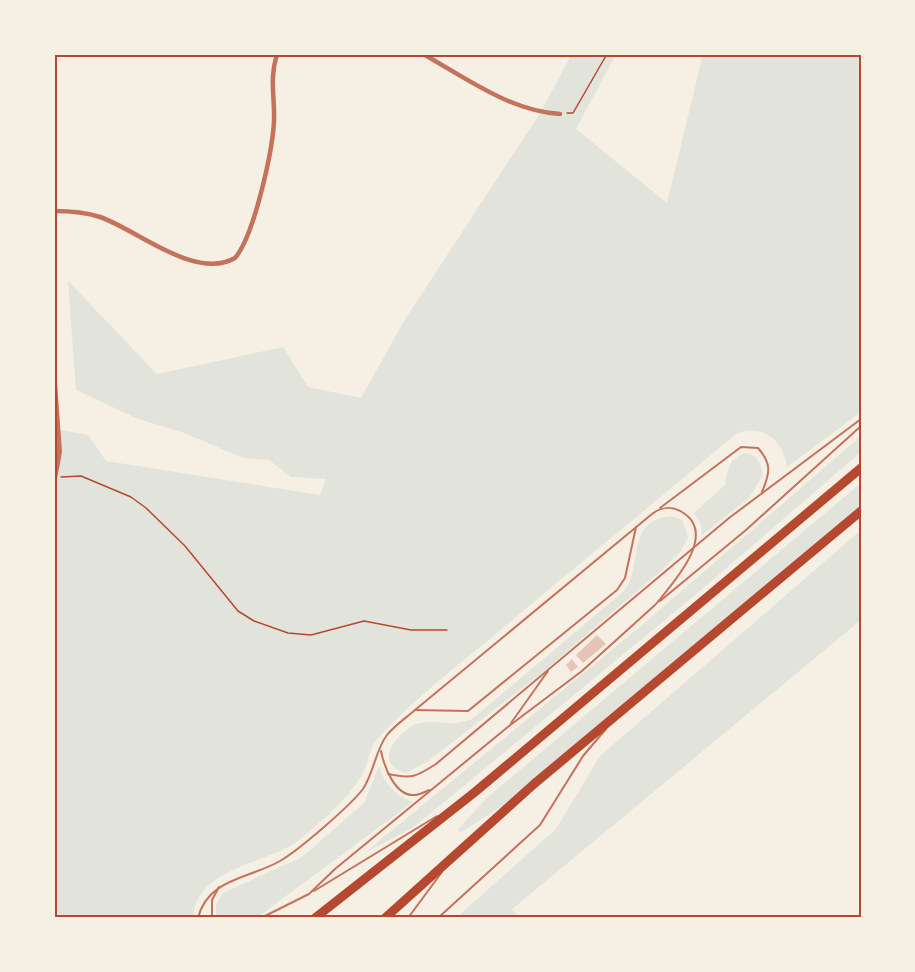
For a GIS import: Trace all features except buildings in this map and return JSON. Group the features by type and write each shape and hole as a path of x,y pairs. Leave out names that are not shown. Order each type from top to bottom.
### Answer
{"highway":[{"path":"315,918 475,792 861,468"},
{"path":"385,918 457,852 861,511"}],"street":[{"path":"54,211 82,212 102,218 186,258 220,263 235,258 247,238 273,133 272,72 277,54"},
{"path":"423,54 507,100 540,113 560,114"},
{"path":"54,382 59,452 54,478"},
{"path":"848,479 861,463"}],"lane":[{"path":"388,774 408,778 418,775 694,547 861,419"},
{"path":"310,893 335,869 509,726 582,671 656,604 746,530 861,426"},
{"path":"198,918 206,898 221,885 281,861 334,817 363,789 387,735 415,710 660,508 741,447 758,448 768,460 770,473 762,494"},
{"path":"656,604 685,567 694,547 695,526 687,515 676,508 660,508"},
{"path":"415,710 468,711 617,590 625,578 636,528"},
{"path":"509,726 549,669"},
{"path":"438,918 540,825 583,756 614,719"},
{"path":"380,750 388,774 403,792 414,796 432,789"},
{"path":"261,917 310,893 475,792"},
{"path":"408,918 457,852"},
{"path":"212,918 212,900 221,885"}],"path":[{"path":"560,114 573,113 607,54"},
{"path":"54,478 81,476 131,497 185,546 238,611 254,621 288,633 311,635 364,621 411,630 447,630"}],"shaded area":[{"path":"572,54 616,54 576,129 667,203 703,54 861,54 861,412 787,467 781,449 771,437 756,431 737,433 406,710 375,742 364,771 350,793 303,837 273,854 221,876 207,887 197,900 193,918 54,918 54,429 88,435 106,461 320,495 326,479 291,477 269,460 243,458 182,432 138,419 76,390 68,281 157,374 283,347 308,387 361,398 404,321 540,113"},
{"path":"861,436 861,452 694,596 415,826 363,854 641,626"},
{"path":"744,453 758,460 763,475 749,498 702,535 701,525 694,513 725,485 732,462"},
{"path":"861,483 861,506 502,806 460,833 458,829 488,797"},
{"path":"671,516 682,520 688,537 681,551 663,569 544,671 427,762 406,773 393,766 389,759 390,750 407,729 425,722 452,723 472,719 624,591 630,581 637,546 647,526 656,520"},
{"path":"861,530 861,620 511,910 522,918 456,918 556,829 600,756"},
{"path":"379,766 391,788 413,802 263,913 253,918 216,916 216,905 223,893 302,857 364,803"}]}
